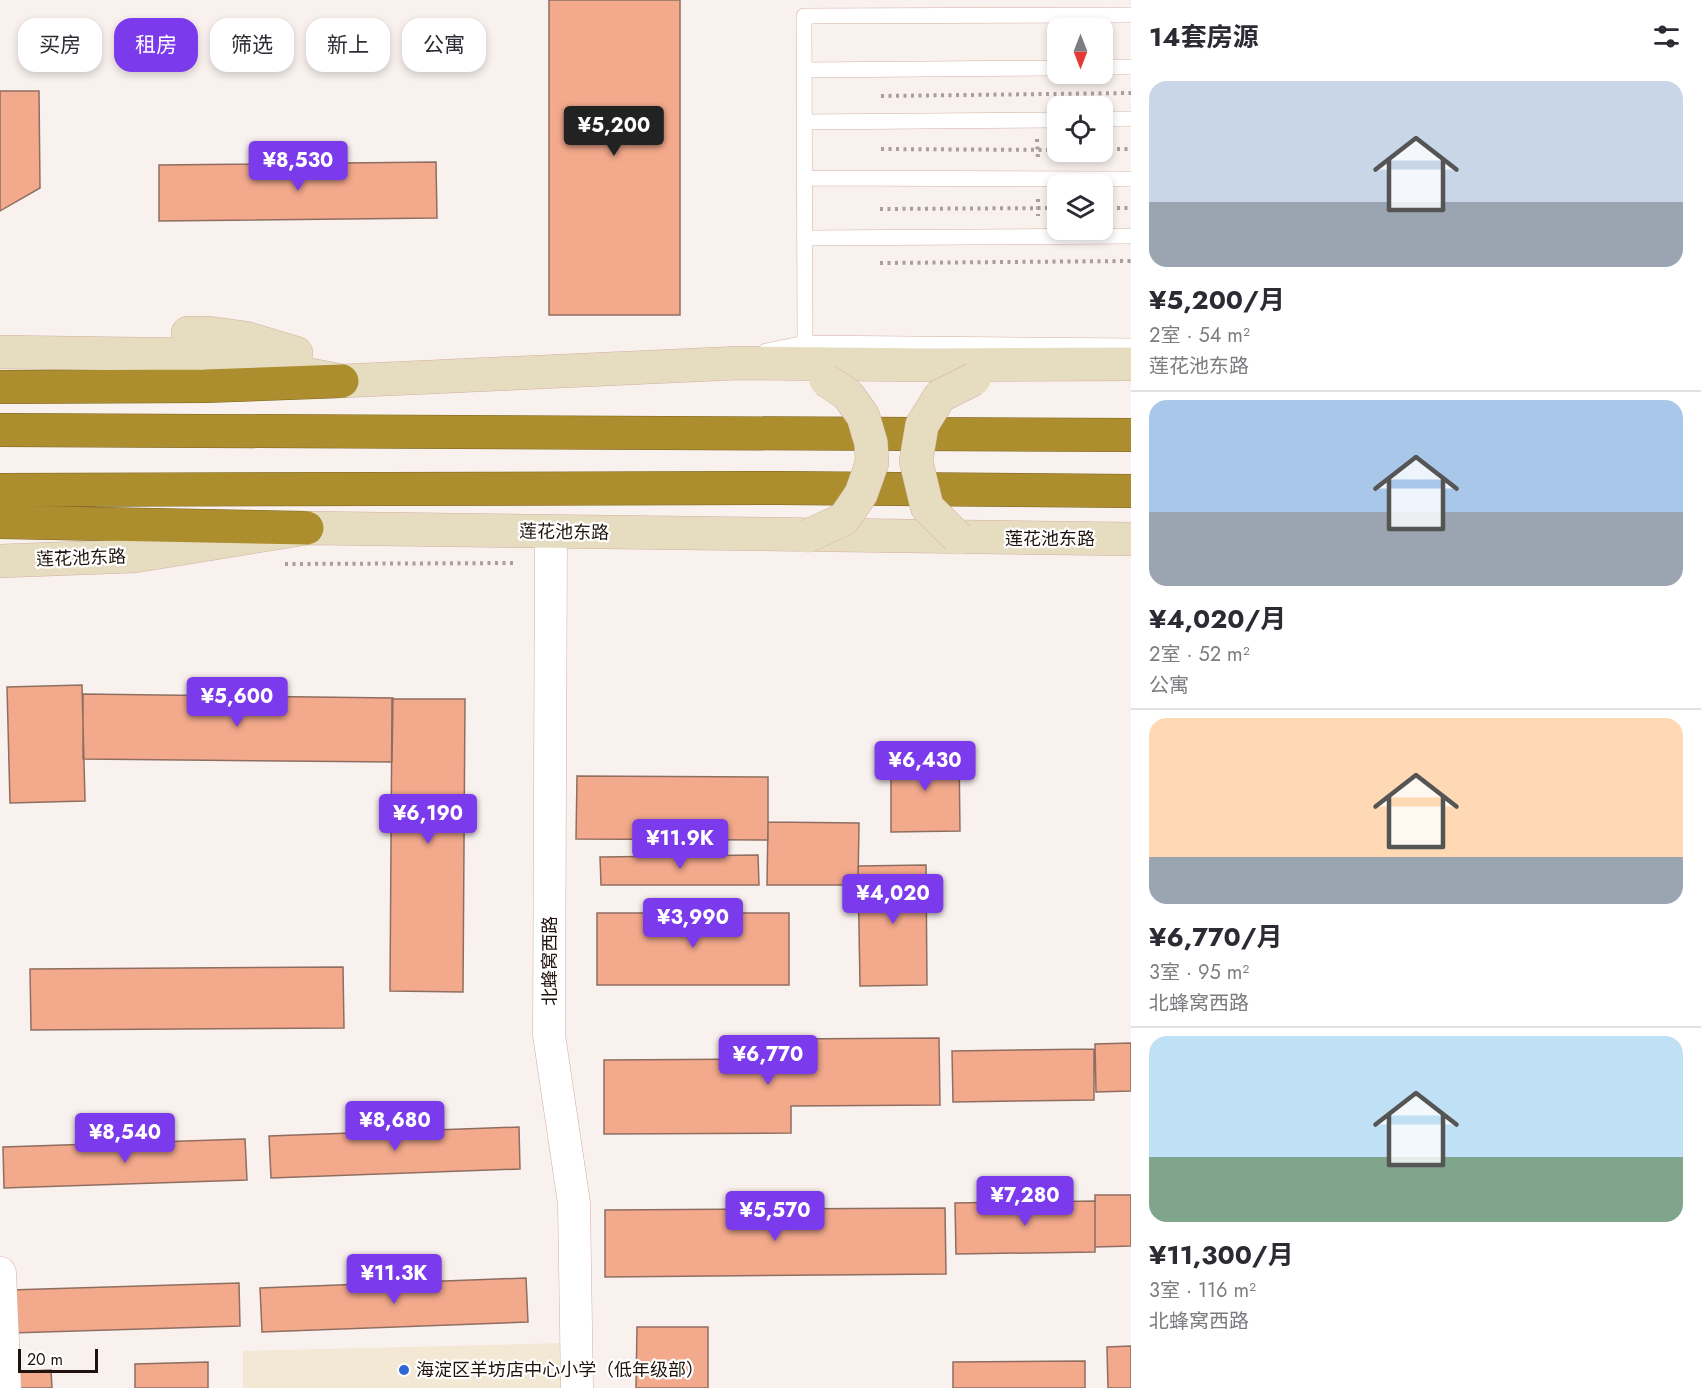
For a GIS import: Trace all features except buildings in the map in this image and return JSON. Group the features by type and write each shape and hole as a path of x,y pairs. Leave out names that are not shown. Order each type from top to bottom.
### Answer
{"highway":[{"path":"0,387 205,386 342,381"},
{"path":"0,430 1131,435"},
{"path":"0,490 777,488 1131,491"},
{"path":"0,522 307,528"}],"street":[{"path":"99,354 130,335 209,333 246,338 324,359 441,361"},
{"path":"0,352 207,355 342,381 739,363 805,363 832,372 974,379 1131,378"},
{"path":"482,374 508,386 832,372 1131,364"},
{"path":"808,536 844,519 861,494 872,463 863,416 832,372"},
{"path":"958,538 927,507 916,461 922,425 940,396 974,379"},
{"name":"莲花池东路","path":"0,561 135,556 307,528 551,547 808,536 1131,539"},
{"name":"北蜂窝西路","path":"551,547 549,1035 574,1203 577,1388"},
{"path":"0,1273 5,1388"}],"lane":[{"path":"832,372 805,343 804,16 1131,15"},
{"path":"1113,68 1131,67"},
{"path":"804,70 1047,68"},
{"path":"1113,119 1131,119"},
{"path":"804,122 1047,120"},
{"path":"804,178 1131,179"},
{"path":"804,238 1131,236"},
{"path":"739,363 763,352 805,343 1131,346"}],"path":[{"path":"1037,68 1038,262"},
{"path":"881,96 1131,93"},
{"path":"881,149 1047,150"},
{"path":"1113,149 1131,149"},
{"path":"880,209 1047,208"},
{"path":"1113,208 1131,208"},
{"path":"880,262 1131,261"},
{"path":"281,564 551,547"}],"shaded area":[{"name":"海淀区羊坊店中心小学（低年级部）","path":"566,1343 567,1388 243,1388 243,1351"}],"place":[{"name":"海淀区羊坊店中心小学（低年级部）","path":"404,1370"}]}
